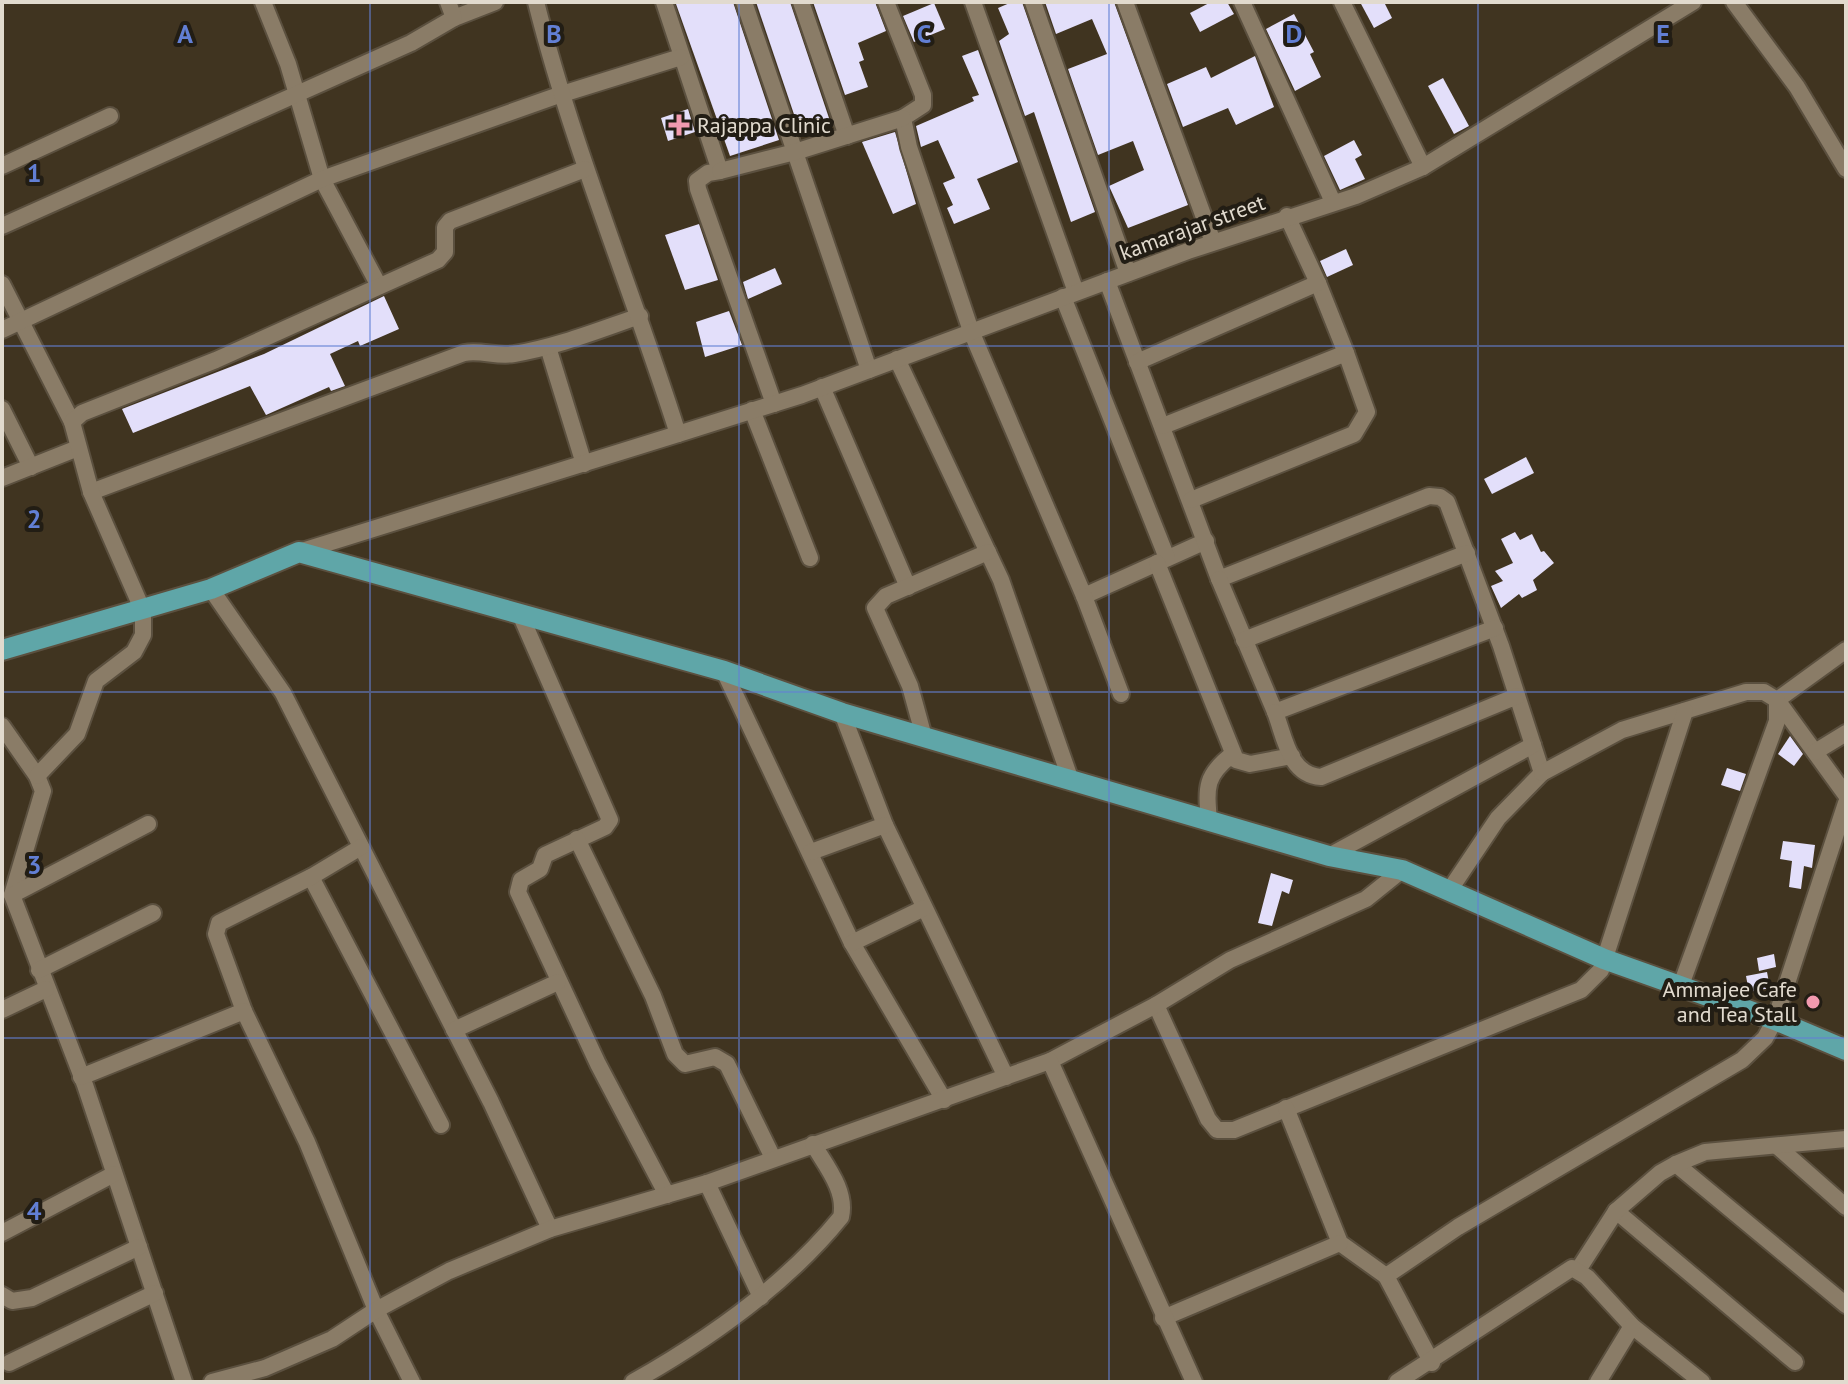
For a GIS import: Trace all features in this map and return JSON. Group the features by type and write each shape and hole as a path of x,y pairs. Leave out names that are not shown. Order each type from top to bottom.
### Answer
{"main road":[{"path":"2,650 211,589 299,552 724,671 842,713 1329,856 1402,870 1604,959 1775,1020 1846,1050"}],"street":[{"path":"263,2 297,93 322,179 379,286"},
{"path":"2,226 411,43 451,10 495,2"},
{"path":"536,2 559,95 640,316 678,434"},
{"path":"664,2 720,171"},
{"path":"744,2 869,370"},
{"path":"801,2 847,136"},
{"path":"774,404 697,181 701,176 795,152 903,118 923,105 923,95 886,2"},
{"path":"973,2 1070,295 1233,754 1236,760 1250,764 1292,756"},
{"path":"1033,2 1128,273"},
{"path":"1125,2 1213,242"},
{"path":"1242,2 1333,202"},
{"path":"1342,2 1423,167"},
{"name":"kamarajar street","path":"299,552 774,404 1213,242 1356,196 1423,167 1693,2"},
{"path":"1734,2 1797,87 1846,169"},
{"path":"2,330 322,179 559,95 681,57"},
{"path":"2,166 110,116"},
{"path":"903,118 909,147 971,331 1084,596 1121,694"},
{"path":"72,422 82,413 216,360 442,257 445,227 450,221 585,169"},
{"path":"1191,500 1354,434 1367,412 1318,283 1287,216"},
{"path":"1107,281 1219,579 1295,766 1306,776 1321,777 1517,696"},
{"path":"1137,362 1318,283"},
{"path":"2,284 72,422 91,492 143,611 143,635 134,652 96,681 77,734 37,776"},
{"path":"91,492 464,353 481,350 505,355 548,347 640,316"},
{"path":"548,347 584,464"},
{"path":"1163,426 1346,353"},
{"path":"897,359 988,552 1071,781"},
{"path":"822,387 908,587"},
{"path":"2,409 31,467"},
{"path":"752,410 810,558"},
{"path":"2,478 78,448"},
{"path":"1219,579 1429,496 1440,497 1447,502 1495,628 1542,773"},
{"path":"1084,596 1206,541"},
{"path":"924,737 910,686 876,613 879,600 988,552"},
{"path":"1244,640 1467,553"},
{"path":"211,589 283,693 454,1030 550,1229"},
{"path":"520,614 610,820 605,827 545,855 540,869 518,885 558,982 667,1195"},
{"path":"1275,712 1495,628"},
{"path":"1777,700 1846,650"},
{"path":"724,671 852,943 944,1100"},
{"path":"1449,891 1498,818 1542,773 1622,730 1746,692 1764,692 1777,700 1846,795"},
{"path":"1680,988 1777,721 1777,700"},
{"path":"1156,1005 1208,1119 1217,1130 1234,1130 1581,990 1594,981 1604,959 1685,711"},
{"path":"842,713 885,825 1006,1077"},
{"path":"2,726 37,776 43,791 12,895 81,1077 184,1382"},
{"path":"1815,752 1846,733"},
{"path":"1329,856 1533,745"},
{"path":"1209,821 1207,790 1214,768 1233,754"},
{"path":"1386,1276 1458,1227 1742,1060 1765,1038 1775,1020 1846,803"},
{"path":"12,895 148,824"},
{"path":"811,852 885,825"},
{"path":"577,839 653,996 675,1054 685,1064 715,1057 727,1064 773,1158"},
{"path":"361,847 311,877 219,923 216,934 244,1011 307,1142 376,1310 412,1382"},
{"path":"212,1382 265,1368 332,1339 376,1310 449,1271 550,1229 707,1183 1050,1061 1156,1005 1230,960 1366,899 1402,870"},
{"path":"311,877 441,1125"},
{"path":"852,943 924,908"},
{"path":"39,970 153,913"},
{"path":"454,1030 558,982"},
{"path":"2,1010 46,989"},
{"path":"81,1077 244,1011"},
{"path":"1050,1061 1194,1382"},
{"path":"1286,1108 1340,1243 1386,1276 1432,1363"},
{"path":"1397,1382 1432,1363 1570,1271 1616,1211 1660,1173 1676,1164 1705,1152 1846,1139"},
{"path":"633,1382 669,1362 761,1297 841,1217 844,1205 841,1193 813,1144"},
{"path":"1777,1146 1846,1207"},
{"path":"1676,1164 1846,1305"},
{"path":"2,1233 114,1174"},
{"path":"707,1183 761,1297"},
{"path":"1616,1211 1795,1362"},
{"path":"1163,1318 1340,1243"},
{"path":"2,1295 12,1301 32,1298 139,1247"},
{"path":"1570,1271 1702,1382"},
{"path":"9,1363 155,1293"},
{"path":"1598,1382 1632,1326"}],"building":[{"path":"733,2 779,140 730,156 676,4"},
{"path":"756,2 790,2 831,124 801,135"},
{"path":"813,2 875,2 886,31 858,43 864,60 859,62 868,87 845,95"},
{"path":"1012,2 1022,2 1095,212 1071,222 1034,112 1025,116 999,41 1009,34 998,8"},
{"path":"1045,2 1114,2 1188,205 1128,228 1109,186 1144,170 1133,141 1098,155 1068,69 1107,54 1092,19 1056,34"},
{"path":"1211,2 1227,2 1234,14 1200,32 1190,13"},
{"path":"1360,2 1384,2 1392,18 1374,28"},
{"path":"934,3 945,29 914,42 903,16"},
{"path":"1294,14 1314,52 1310,54 1321,77 1295,91 1266,29"},
{"path":"978,50 1018,162 977,179 990,209 954,224 947,208 953,205 943,183 955,178 938,140 921,147 916,126 974,101 972,97 979,95 962,56"},
{"path":"1255,56 1274,107 1236,125 1228,108 1183,127 1167,84 1206,67 1211,78"},
{"path":"1443,78 1469,126 1454,134 1428,86"},
{"path":"688,109 695,132 668,141 661,118"},
{"path":"895,132 916,204 893,214 862,142"},
{"path":"1354,140 1362,155 1355,159 1365,179 1340,190 1324,156"},
{"path":"699,224 718,280 685,290 665,235"},
{"path":"1346,249 1353,265 1327,277 1320,261"},
{"path":"775,268 782,284 748,299 743,282"},
{"path":"384,296 399,329 360,346 358,341 330,354 345,386 331,391 329,387 266,415 250,386 133,433 122,409 264,354"},
{"path":"729,311 742,345 705,357 696,322"},
{"path":"1526,457 1534,473 1492,494 1484,479"},
{"path":"1515,532 1520,540 1532,534 1541,552 1544,551 1554,563 1533,580 1537,590 1522,598 1519,594 1501,608 1491,586 1503,581 1495,571 1513,563 1501,539"},
{"path":"1790,736 1803,754 1794,766 1778,754"},
{"path":"1727,768 1746,774 1740,791 1721,785"},
{"path":"1783,841 1815,845 1812,868 1804,866 1801,889 1789,887 1792,861 1780,859"},
{"path":"1271,873 1293,880 1289,894 1282,891 1272,926 1258,923"},
{"path":"1774,954 1776,967 1759,971 1757,958"},
{"path":"1767,972 1770,988 1749,992 1746,976"}],"place":[{"name":"Rajappa Clinic","path":"679,125"},
{"name":"Ammajee Cafe and Tea Stall","path":"1813,1002"}]}
